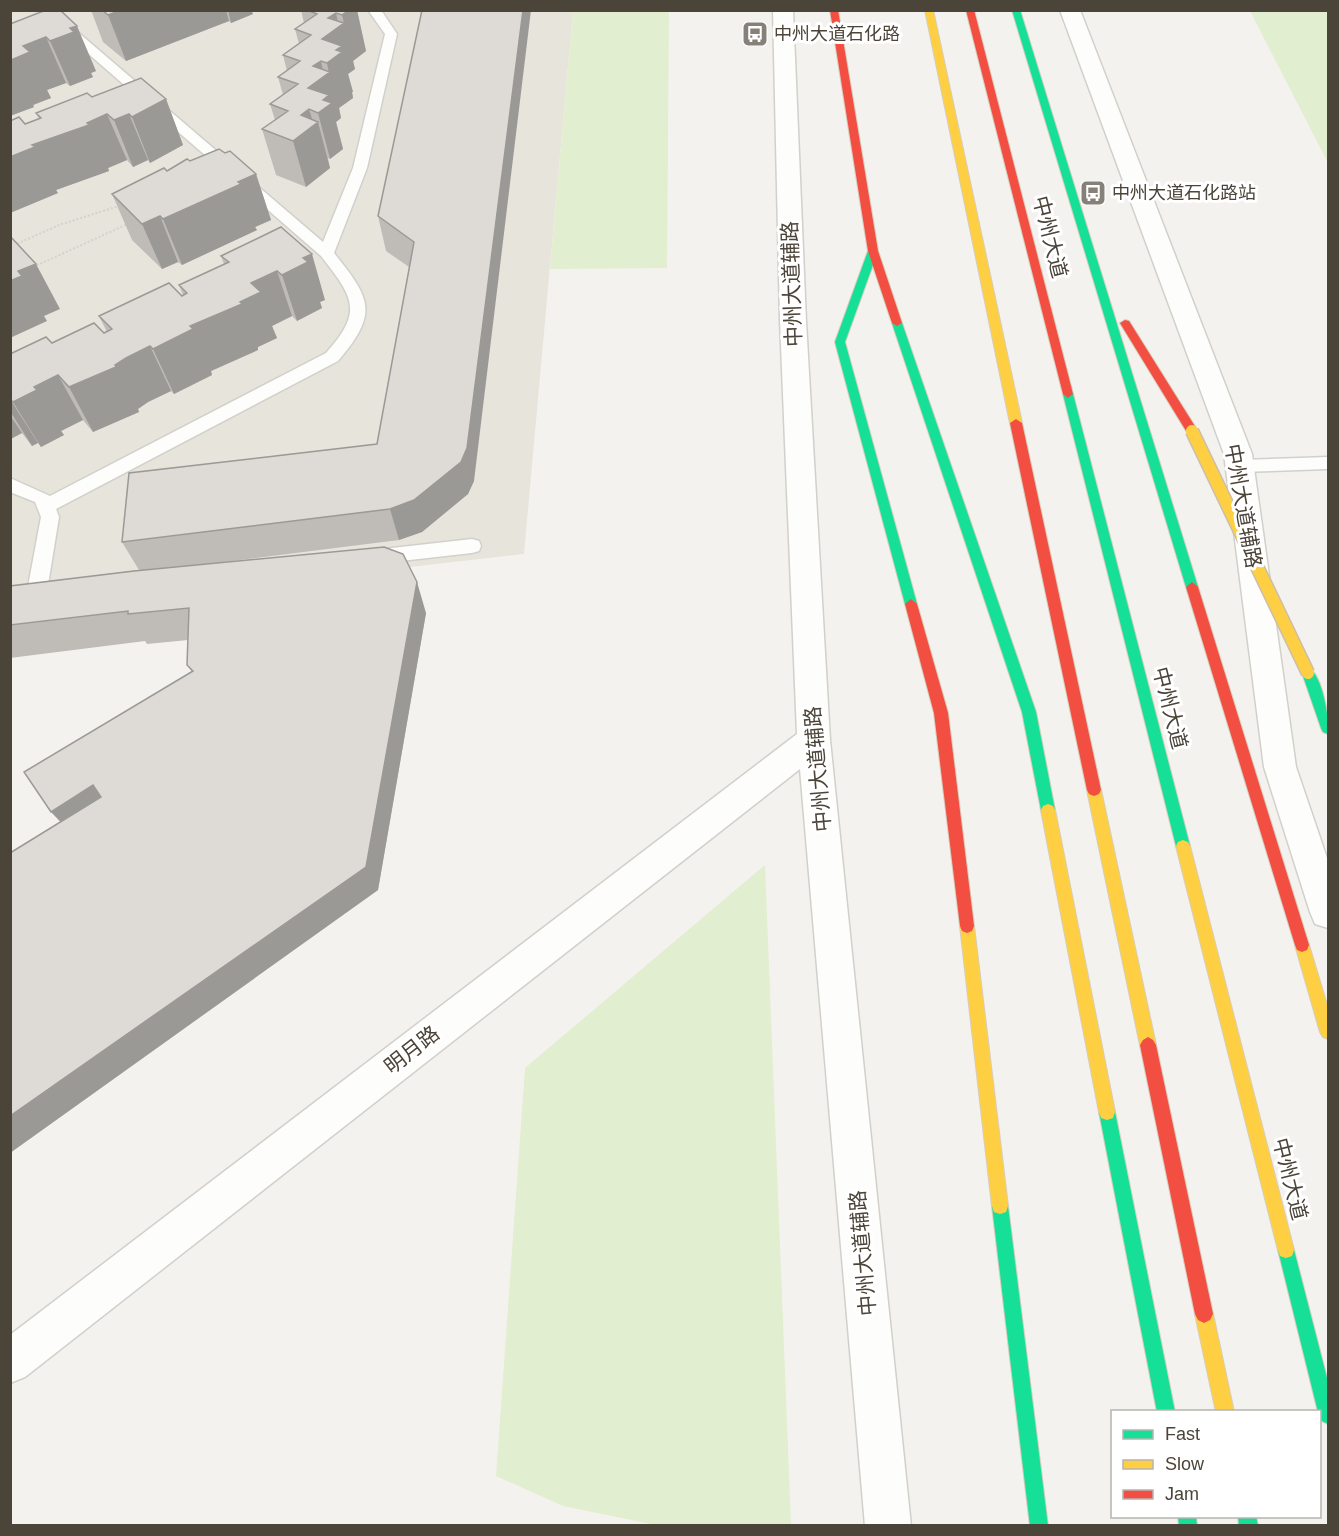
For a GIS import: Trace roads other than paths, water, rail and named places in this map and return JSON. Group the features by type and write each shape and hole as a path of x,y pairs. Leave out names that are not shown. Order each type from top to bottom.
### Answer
{"main road":[{"path":"834,10 873,251 1029,712 1166,1410"},
{"path":"929,10 1225,1410"},
{"name":"中州大道","path":"970,10 1329,1415"},
{"name":"中州大道","path":"1016,10 1329,1032"},
{"path":"873,251 840,342 940,713 1039,1526"},
{"path":"1101,283 1192,431 1308,673 1329,728"}],"street":[{"name":"中州大道辅路","path":"783,10 793,321 814,740 888,1526"},
{"name":"中州大道辅路","path":"1070,10 1238,454 1280,767 1329,912"},
{"name":"明月路","path":"10,1362 814,740"}],"lane":[{"path":"44,10 326,253 354,288 360,310 349,339 333,357 45,506"},
{"path":"326,253 360,168 391,34 374,10"},
{"path":"1240,466 1329,463"},
{"path":"10,484 42,498 50,517 28,598 60,594"},
{"path":"354,559 472,546"}],"place":[{"name":"中州大道石化路","path":"755,34"},
{"name":"中州大道石化路站","path":"1093,193"}]}
